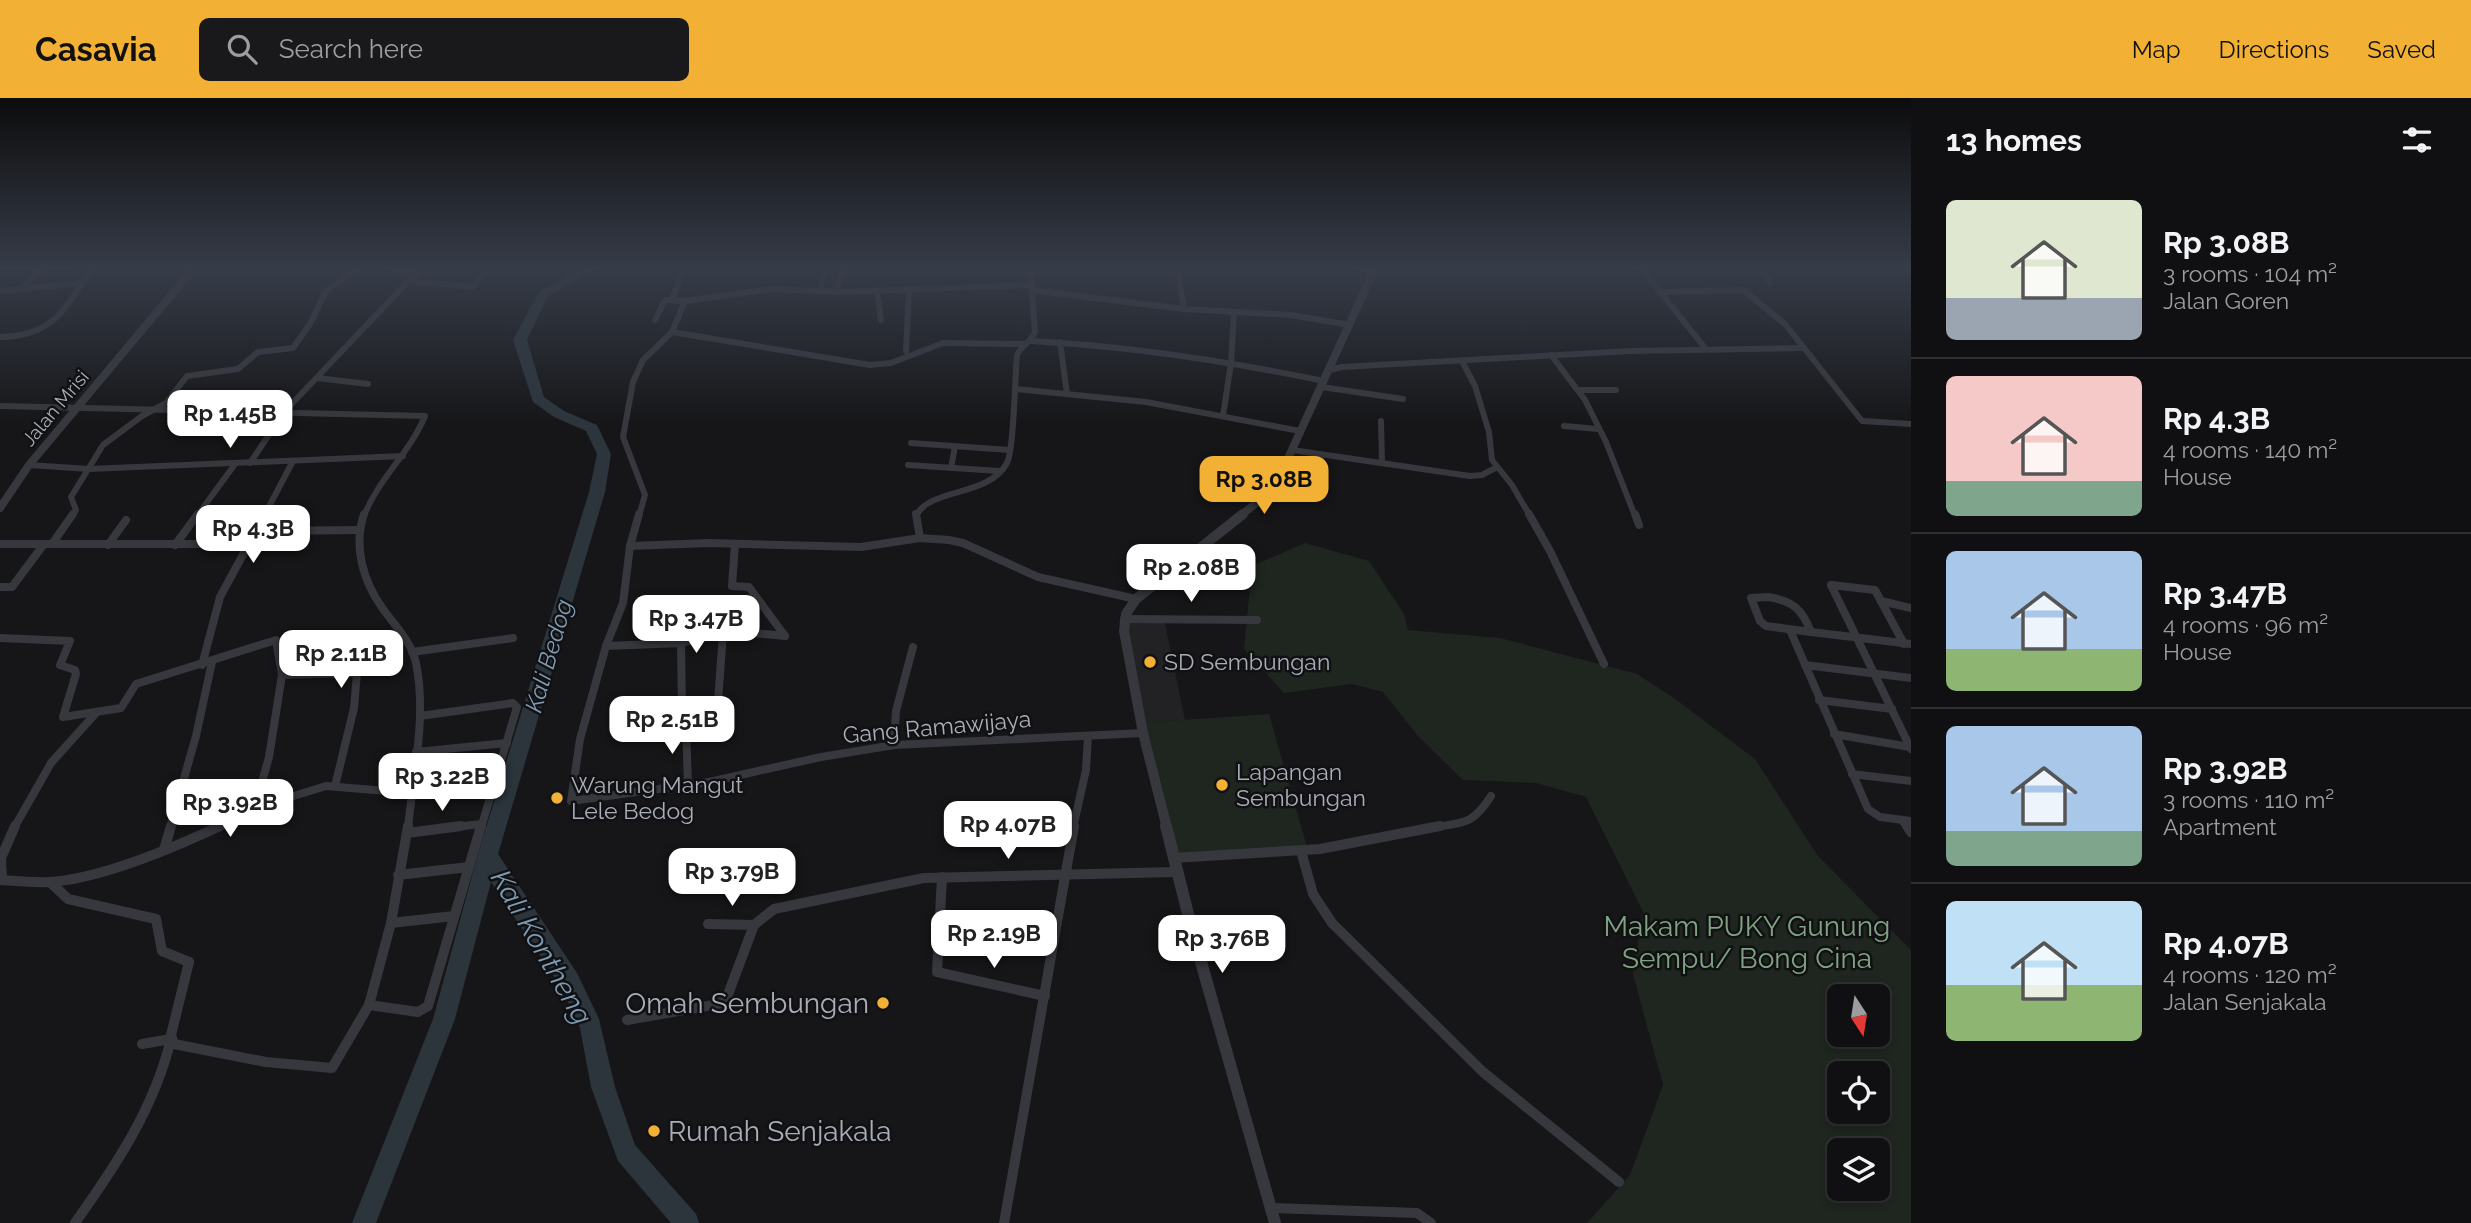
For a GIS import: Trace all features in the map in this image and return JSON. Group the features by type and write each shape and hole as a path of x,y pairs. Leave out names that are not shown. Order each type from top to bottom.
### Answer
{"street":[{"path":"0,337 23,337 44,330 56,320"},
{"name":"Jalan Mrisi","path":"0,508 29,465 149,320"},
{"path":"0,587 12,587 76,510 71,497 106,442 166,403 181,380 190,375 239,369 258,352 293,348 312,320"},
{"path":"250,463 285,411 372,320"},
{"path":"677,320 672,332 660,340 643,360 633,382 626,412 623,437 645,495 630,546 623,603 606,646 681,643 732,631 785,636 750,587 732,586 735,544"},
{"path":"906,351 907,320"},
{"path":"920,538 916,514 920,509 982,485 1009,460 1017,355 1035,331 1034,320"},
{"path":"1223,416 1231,363 1234,320"},
{"path":"1323,320 1350,325"},
{"path":"1338,364 1352,320"},
{"path":"1682,320 1705,348"},
{"path":"1780,320 1862,421 1911,424"},
{"path":"672,332 769,346 870,365 891,363 943,343 1098,344 1231,363 1403,399"},
{"path":"1060,342 1066,394"},
{"path":"1275,1223 1173,858 1143,733 1124,619 1136,599 1259,500 1280,476 1330,370 1338,364 1462,361 1705,348 1803,348"},
{"path":"1551,355 1578,390 1598,429 1639,525"},
{"path":"1462,361 1475,386 1491,437 1492,460 1512,485 1550,551 1604,664"},
{"path":"317,378 368,384"},
{"path":"1015,389 1146,401 1300,430"},
{"path":"1578,390 1616,390"},
{"path":"0,406 425,416 419,435 365,512 359,530 360,551 366,576 380,605 412,652 419,716 407,833 391,923 369,1005 332,1068 266,1062 174,1044 171,1039"},
{"path":"1381,421 1382,464"},
{"path":"1564,426 1598,429"},
{"path":"911,443 1009,450"},
{"path":"951,468 955,446"},
{"path":"1292,450 1470,476 1482,475 1497,467"},
{"path":"29,465 89,468 403,456"},
{"path":"164,850 196,736 220,597 293,461"},
{"path":"175,545 235,464"},
{"path":"908,465 999,471"},
{"path":"108,545 126,520"},
{"path":"256,531 359,530"},
{"path":"630,546 735,544 861,547 920,538 963,543 1038,577 1136,599"},
{"path":"0,544 249,544"},
{"path":"1907,644 1875,590 1831,585 1911,748"},
{"path":"1812,633 1796,605 1763,596 1751,598 1762,624 1790,630 1812,633 1907,644"},
{"path":"1881,601 1911,608"},
{"path":"1124,619 1257,621"},
{"path":"1790,630 1870,811 1880,817 1906,821 1911,832"},
{"path":"717,715 723,633"},
{"path":"0,638 70,641 60,664 75,670 76,674 63,717 122,708 136,684 276,640 282,675 269,758 254,811"},
{"path":"412,652 513,638"},
{"path":"681,643 682,713 687,724 688,785"},
{"name":"Gang Ramawijaya","path":"606,646 580,739 571,801 747,775 821,757 894,745 1143,733"},
{"path":"894,745 896,712 913,647"},
{"path":"1805,666 1911,678"},
{"path":"282,675 357,673 354,708 335,786"},
{"path":"1819,700 1892,709"},
{"path":"369,1005 418,1012 429,1006 516,707 513,703 419,716"},
{"path":"96,713 51,763 9,837 1,858 1,880 50,882 105,870 164,850 296,794 335,786 411,793 493,783"},
{"path":"1835,734 1911,748"},
{"path":"1004,1223 1045,996 1063,876 1087,759 1088,736"},
{"path":"416,752 507,743"},
{"path":"1852,774 1911,781"},
{"path":"1173,858 1301,851 1463,823 1476,818 1491,796"},
{"path":"407,833 481,824"},
{"path":"1301,851 1313,894 1332,923 1483,1072 1619,1182"},
{"path":"398,875 469,867"},
{"path":"627,1020 715,1005 723,1001 740,967 754,925 774,909 881,886 942,877 1177,872"},
{"path":"942,877 937,972 1045,996"},
{"path":"50,882 68,899 156,919 162,951 189,962 165,1065 135,1132 75,1223"},
{"path":"391,923 454,916"},
{"path":"708,924 754,925"},
{"path":"142,1044 171,1039"},
{"path":"1272,1208 1417,1213 1431,1223"}],"shaded area":[{"name":"SD Sembungan","path":"1164,619 1185,720 1138,723 1119,621"}],"green space":[{"name":"Makam PUKY Gunung Sempu/ Bong Cina","path":"1305,543 1369,561 1404,614 1408,630 1500,638 1637,674 1674,698 1755,759 1818,856 1911,950 1911,1223 1587,1223 1630,1175 1663,1085 1633,974 1643,912 1586,797 1536,783 1463,780 1417,735 1383,692 1352,684 1284,693 1244,649 1252,566"},
{"name":"Lapangan Sembungan","path":"1269,714 1307,847 1173,854 1139,723"}],"building":[{"path":"1252,482 1260,486 1250,495 1242,491"}],"waterway":[{"name":"Kali Bedog","path":"488,854 597,492 604,454 592,428 559,414 538,399 520,340 530,320"},
{"name":"Kali Bedog","path":"364,1223 444,1019 488,854"},
{"name":"Kali Kontheng","path":"488,854 496,872 569,980 591,1027 603,1087 626,1153 687,1223"}],"place":[{"name":"SD Sembungan","path":"1150,662"},
{"name":"Lapangan Sembungan","path":"1222,785"},
{"name":"Warung Mangut Lele Bedog","path":"557,798"},
{"name":"Omah Sembungan","path":"883,1003"},
{"name":"Rumah Senjakala","path":"654,1131"}]}
